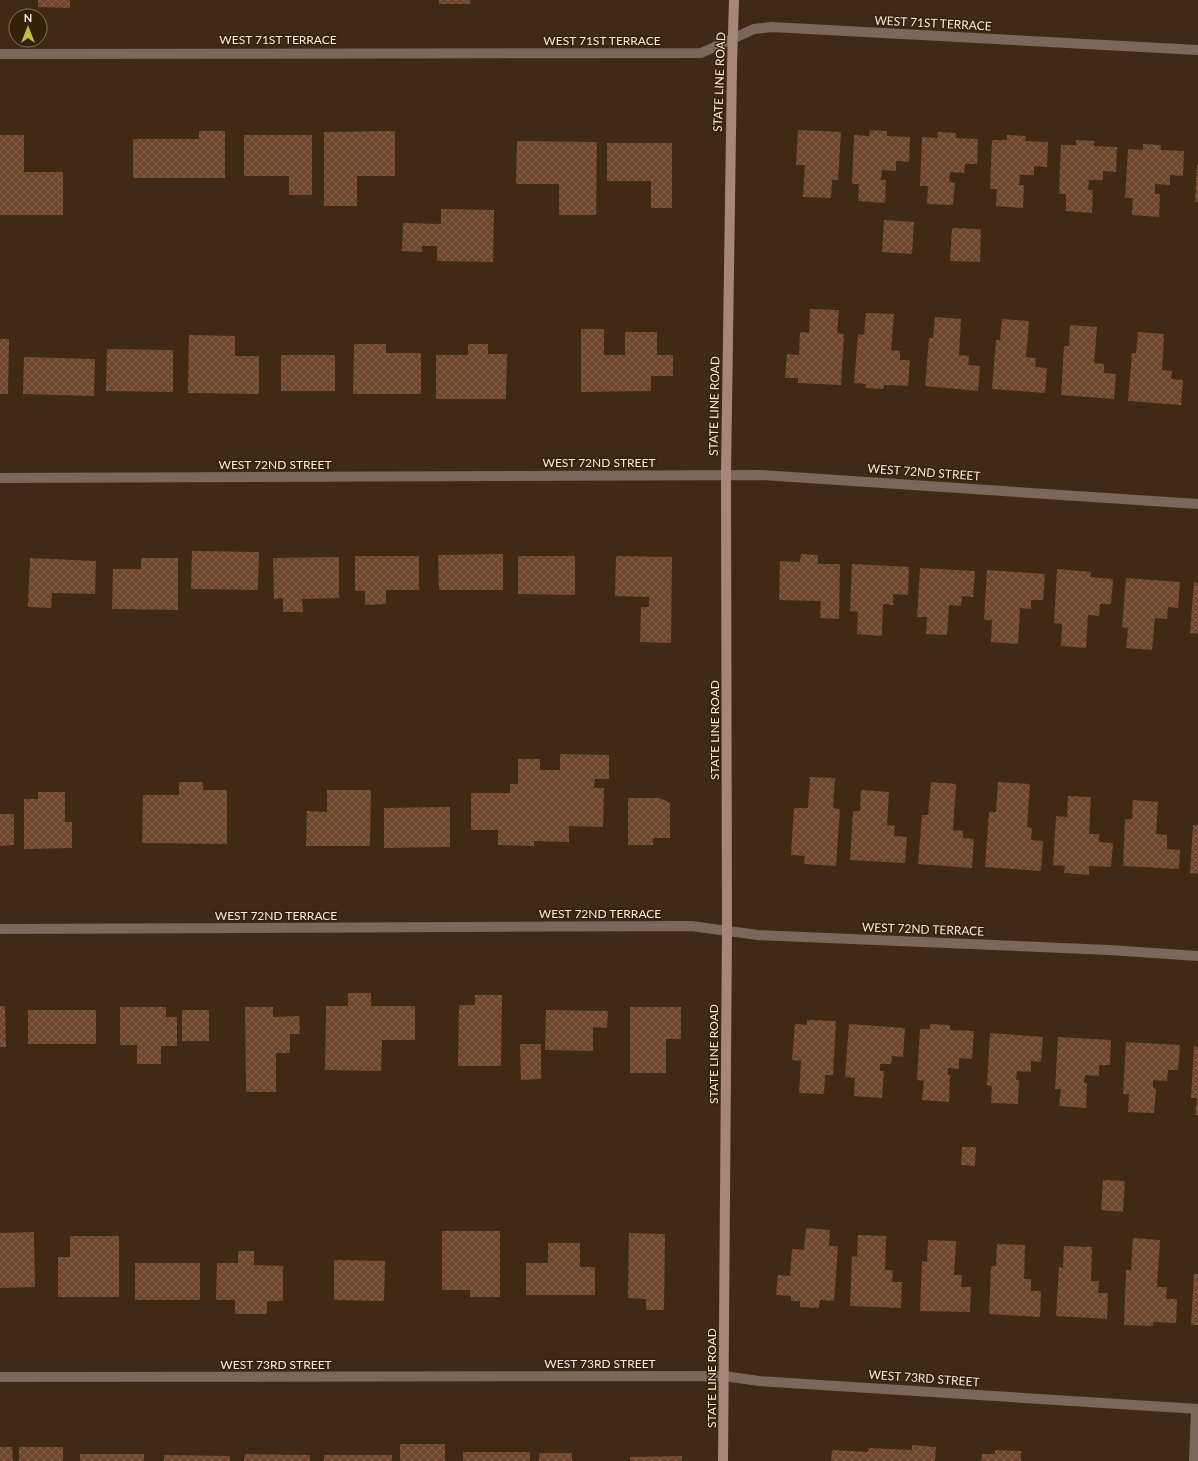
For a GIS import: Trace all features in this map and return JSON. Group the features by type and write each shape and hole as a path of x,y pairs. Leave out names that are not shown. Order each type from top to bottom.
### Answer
{"main road":[{"name":"STATE LINE ROAD","path":"723,1461 727,931 726,474 734,0"}],"street":[{"name":"WEST 71ST TERRACE","path":"0,54 701,53 754,29 772,27 1198,50"},
{"name":"WEST 72ND STREET","path":"0,478 726,474 761,475 1198,504"},
{"name":"WEST 72ND TERRACE","path":"0,929 691,926 758,935 1198,956"},
{"name":"WEST 73RD STREET","path":"0,1377 724,1376 759,1381 1197,1409"},
{"path":"1194,1461 1197,1409"}],"building":[{"path":"38,0 70,0 70,8 38,7"},
{"path":"439,0 470,0 470,4 439,4"},
{"path":"798,130 841,132 838,180 832,180 831,198 803,197 805,165 796,165"},
{"path":"870,130 887,131 887,136 910,137 909,162 896,161 896,171 882,170 881,180 886,180 885,203 858,201 859,184 852,184 854,135 869,136"},
{"path":"199,131 225,131 225,178 133,178 133,139 199,139"},
{"path":"395,131 395,176 357,176 357,206 324,206 324,132"},
{"path":"938,132 956,133 956,138 978,139 977,164 965,164 964,173 950,172 949,182 955,183 953,205 927,204 928,186 920,186 922,137 937,138"},
{"path":"0,135 24,135 24,172 63,172 63,215 0,215"},
{"path":"244,135 312,135 312,195 289,195 289,176 244,176"},
{"path":"1007,135 1026,136 1025,141 1048,142 1047,167 1034,166 1034,175 1020,175 1019,185 1024,185 1023,208 996,206 997,189 990,189 992,140 1007,140"},
{"path":"1076,140 1094,141 1094,146 1117,147 1116,172 1103,171 1103,180 1089,180 1088,190 1093,190 1092,213 1066,211 1066,194 1059,194 1061,145 1076,145"},
{"path":"517,141 597,142 596,215 559,215 559,184 516,184"},
{"path":"607,143 672,143 672,208 651,208 651,181 607,181"},
{"path":"1143,144 1161,145 1161,150 1184,151 1183,176 1170,175 1170,185 1155,184 1155,194 1160,194 1159,217 1132,215 1133,198 1125,198 1128,149 1143,150"},
{"path":"1197,165 1198,202 1195,202"},
{"path":"441,209 494,210 493,262 437,261 437,246 422,246 422,252 402,251 403,223 441,224"},
{"path":"884,220 914,222 912,254 882,252"},
{"path":"952,228 981,229 980,262 950,261"},
{"path":"810,309 839,310 837,333 844,334 841,385 798,383 798,378 785,378 787,354 799,355 800,332 809,333"},
{"path":"866,313 894,314 891,350 900,351 900,360 910,360 908,386 884,385 883,389 866,388 866,384 854,383 858,334 864,335"},
{"path":"935,317 961,319 959,355 969,356 968,365 980,366 978,391 925,386 929,338 933,338"},
{"path":"1002,319 1029,321 1026,357 1036,358 1035,367 1047,368 1045,393 992,389 996,340 1000,340"},
{"path":"1070,325 1097,327 1094,363 1104,364 1104,373 1116,374 1114,399 1061,395 1064,346 1069,346"},
{"path":"581,329 604,329 604,355 625,355 625,332 657,332 657,355 673,355 673,376 651,376 651,391 581,392"},
{"path":"1138,332 1164,334 1162,370 1172,371 1171,379 1183,380 1181,405 1128,401 1132,353 1136,353"},
{"path":"189,335 235,336 235,356 259,356 259,394 188,393"},
{"path":"0,339 9,339 8,394 0,394"},
{"path":"354,344 386,344 386,353 421,353 421,394 353,394"},
{"path":"468,344 488,344 488,354 507,354 506,399 436,399 436,355 468,355"},
{"path":"107,349 173,350 173,392 106,391"},
{"path":"281,355 335,355 335,391 281,391"},
{"path":"24,357 95,359 94,396 23,394"},
{"path":"192,551 259,552 258,590 191,589"},
{"path":"503,554 503,590 439,590 438,555"},
{"path":"801,554 818,555 818,564 840,564 839,619 820,618 821,601 779,600 780,561 800,562"},
{"path":"355,556 419,556 419,590 386,590 386,604 365,605 365,591 355,591"},
{"path":"518,556 575,556 575,595 518,594"},
{"path":"616,556 672,557 671,643 640,642 641,607 649,607 649,597 615,596"},
{"path":"339,557 339,598 302,599 303,612 283,612 283,598 274,599 273,558"},
{"path":"30,558 96,561 95,594 52,593 51,608 28,607"},
{"path":"141,558 178,558 178,610 112,609 113,569 141,569"},
{"path":"852,564 909,567 908,595 893,594 893,605 883,604 882,636 857,634 858,612 850,611"},
{"path":"920,568 975,571 973,597 962,596 961,606 949,605 947,635 926,634 927,617 917,617"},
{"path":"1057,569 1091,572 1090,577 1113,579 1111,604 1100,604 1099,616 1088,615 1086,648 1061,646 1062,624 1054,623"},
{"path":"987,570 1045,574 1043,600 1031,600 1031,609 1020,608 1018,644 991,642 992,620 984,620"},
{"path":"1126,578 1180,582 1178,608 1168,607 1167,619 1155,618 1152,650 1126,648 1128,628 1122,627"},
{"path":"1194,582 1198,583 1198,634 1190,633"},
{"path":"560,754 609,755 609,779 595,779 594,788 604,788 603,827 569,826 569,842 534,841 534,846 498,845 498,830 471,830 471,793 510,793 510,784 518,784 518,759 540,759 540,770 560,770"},
{"path":"810,777 835,778 833,808 840,809 836,866 804,864 805,856 791,855 794,808 808,808"},
{"path":"179,782 203,782 203,790 227,790 227,844 142,843 143,795 179,795"},
{"path":"931,782 956,784 953,830 963,831 963,838 974,839 972,868 918,864 922,815 928,815"},
{"path":"998,782 1030,784 1027,827 1032,828 1031,840 1043,841 1041,871 985,867 989,812 996,812"},
{"path":"327,790 371,790 370,846 306,846 307,811 327,812"},
{"path":"861,790 889,792 887,825 895,826 894,836 907,837 905,863 850,860 853,811 860,811"},
{"path":"38,792 65,792 65,822 72,822 72,848 24,849 24,799 38,799"},
{"path":"1068,796 1091,797 1089,834 1099,834 1099,842 1113,843 1111,867 1089,866 1089,875 1064,873 1065,866 1053,865 1056,816 1067,817"},
{"path":"628,798 660,798 670,803 670,838 653,838 653,845 628,845"},
{"path":"1133,800 1158,802 1156,834 1167,835 1167,849 1180,850 1179,869 1123,866 1125,819 1132,819"},
{"path":"450,807 450,847 384,848 384,808"},
{"path":"0,814 14,814 14,845 0,846"},
{"path":"1193,825 1198,825 1198,874 1190,873"},
{"path":"348,993 371,993 371,1006 415,1006 415,1040 382,1040 381,1071 325,1070 326,1006 348,1006"},
{"path":"475,995 502,995 501,1066 458,1066 459,1005 475,1005"},
{"path":"0,1006 5,1006 6,1047 0,1047"},
{"path":"120,1007 166,1007 166,1017 177,1017 177,1046 161,1046 161,1064 137,1064 137,1045 120,1045"},
{"path":"245,1007 273,1007 273,1017 299,1016 300,1034 290,1034 290,1053 276,1053 276,1092 246,1092"},
{"path":"630,1007 681,1007 681,1039 666,1039 666,1073 630,1073"},
{"path":"28,1010 96,1010 96,1044 28,1044"},
{"path":"182,1010 209,1010 209,1041 182,1041"},
{"path":"546,1010 608,1011 607,1028 593,1027 593,1051 545,1050"},
{"path":"807,1020 836,1021 833,1075 825,1075 824,1094 799,1093 801,1061 792,1060 795,1024 807,1025"},
{"path":"849,1024 905,1028 903,1057 892,1056 891,1064 880,1064 880,1071 884,1071 882,1098 854,1096 855,1078 845,1077"},
{"path":"930,1024 950,1025 950,1030 974,1031 972,1059 959,1058 959,1069 948,1068 948,1075 950,1075 949,1102 922,1100 924,1081 917,1080 920,1029 930,1029"},
{"path":"990,1033 1043,1037 1041,1062 1031,1061 1031,1072 1017,1071 1016,1080 1019,1080 1018,1104 991,1103 992,1086 987,1085"},
{"path":"1058,1037 1111,1040 1110,1065 1099,1065 1099,1076 1085,1075 1084,1083 1087,1083 1086,1108 1059,1106 1061,1089 1055,1089"},
{"path":"1126,1042 1180,1045 1178,1070 1168,1070 1167,1081 1153,1080 1153,1088 1156,1089 1154,1113 1128,1112 1129,1094 1123,1094"},
{"path":"520,1044 541,1044 541,1079 521,1080"},
{"path":"1194,1046 1198,1047 1198,1115 1195,1115 1197,1098 1191,1098"},
{"path":"962,1147 976,1147 975,1166 961,1165"},
{"path":"1103,1180 1125,1181 1123,1212 1101,1210"},
{"path":"806,1228 830,1230 829,1246 838,1246 834,1301 820,1300 819,1308 800,1307 800,1301 791,1301 791,1296 776,1295 778,1275 790,1276 792,1249 804,1250"},
{"path":"442,1231 500,1231 500,1297 470,1297 470,1290 442,1290"},
{"path":"34,1232 35,1287 0,1288 0,1233"},
{"path":"629,1233 665,1234 664,1310 646,1310 646,1299 628,1298"},
{"path":"858,1235 886,1236 885,1270 893,1270 892,1282 902,1282 901,1308 850,1306 852,1256 857,1257"},
{"path":"70,1236 119,1236 119,1297 58,1297 58,1257 70,1257"},
{"path":"1133,1238 1160,1240 1157,1287 1167,1287 1166,1299 1177,1299 1176,1323 1153,1322 1153,1326 1124,1325 1126,1270 1131,1270"},
{"path":"928,1240 956,1241 954,1275 962,1275 961,1287 971,1287 970,1312 920,1311 922,1261 927,1262"},
{"path":"548,1243 580,1243 580,1267 595,1267 595,1295 526,1295 526,1263 548,1263"},
{"path":"997,1244 1025,1245 1024,1279 1031,1279 1031,1291 1041,1291 1040,1317 989,1314 991,1266 996,1266"},
{"path":"1064,1246 1092,1247 1091,1281 1099,1281 1098,1293 1108,1293 1107,1319 1056,1316 1059,1267 1063,1268"},
{"path":"238,1251 254,1251 254,1265 283,1266 283,1301 267,1301 267,1314 235,1314 235,1300 216,1300 217,1263 238,1263"},
{"path":"334,1260 385,1261 384,1301 334,1300"},
{"path":"135,1263 200,1263 200,1300 135,1300"},
{"path":"1194,1274 1198,1274 1198,1325 1191,1325"},
{"path":"400,1444 445,1444 445,1461 400,1461"},
{"path":"912,1445 936,1447 935,1461 831,1461 832,1450 868,1452 869,1448 912,1450"},
{"path":"0,1447 12,1447 13,1461 0,1461"},
{"path":"19,1447 63,1447 63,1461 19,1461"},
{"path":"995,1450 1021,1451 1021,1461 981,1461 982,1454 995,1454"},
{"path":"463,1452 530,1452 530,1461 463,1461"},
{"path":"539,1453 572,1453 572,1461 539,1461"},
{"path":"80,1454 144,1454 144,1461 80,1461"},
{"path":"245,1454 310,1455 310,1461 244,1461"},
{"path":"164,1455 230,1456 230,1461 164,1461"},
{"path":"324,1455 392,1455 392,1461 324,1461"},
{"path":"682,1456 682,1461 630,1461 630,1457"}]}
